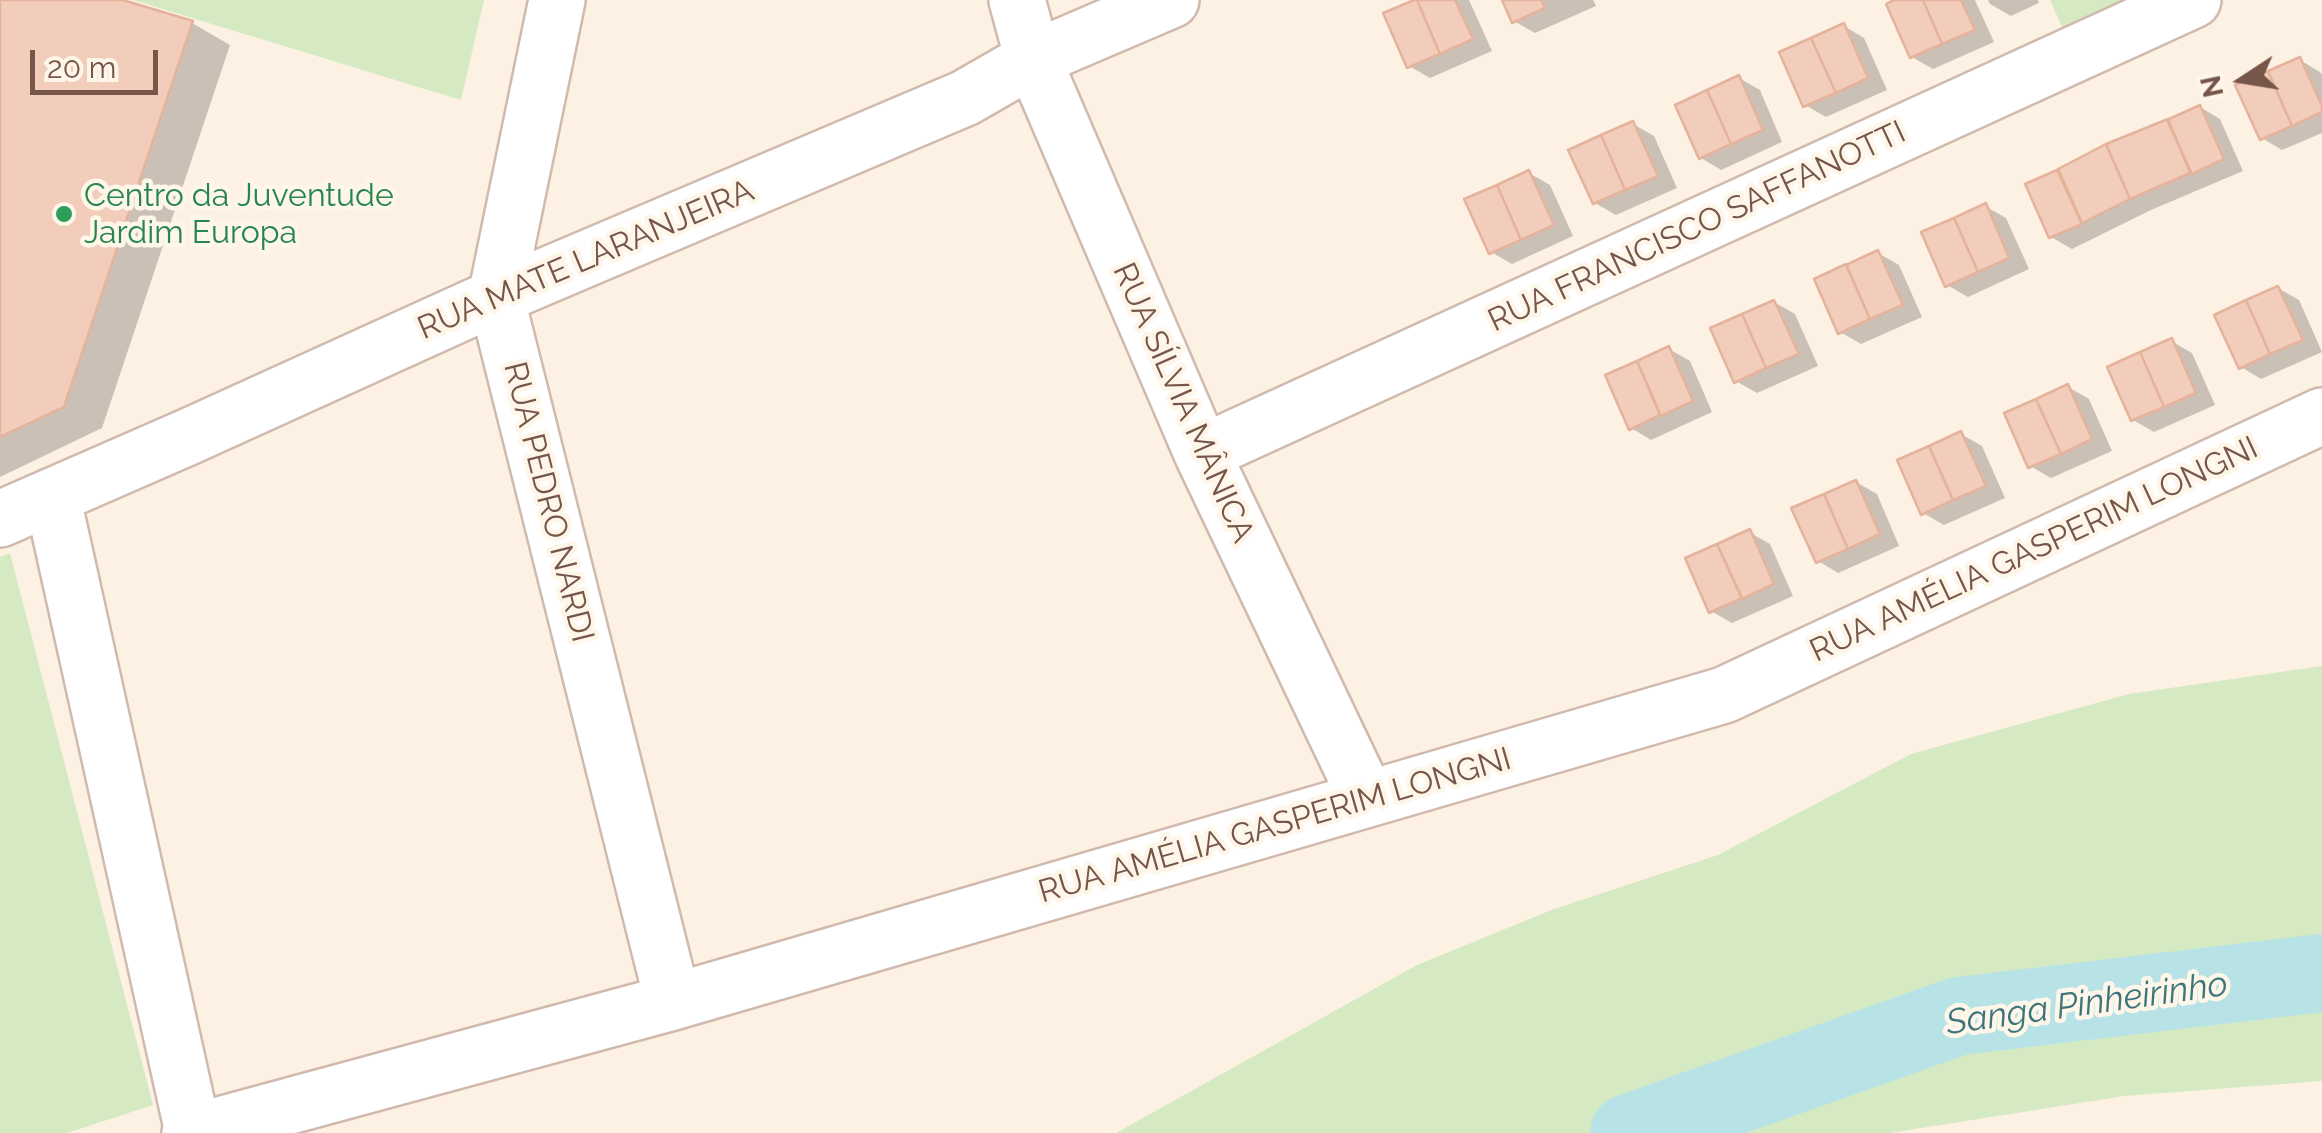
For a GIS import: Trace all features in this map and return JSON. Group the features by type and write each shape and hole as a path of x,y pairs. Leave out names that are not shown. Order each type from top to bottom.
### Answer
{"street":[{"name":"RUA PEDRO NARDI","path":"558,0 496,297 674,1002"},
{"name":"RUA SÍLVIA MÂNICA","path":"1017,0 1033,59 1202,453 1367,799"},
{"name":"RUA MATE LARANJEIRA","path":"0,519 496,297 965,98 1033,59 1171,0"},
{"name":"RUA FRANCISCO SAFFANOTTI","path":"1202,453 2193,0"},
{"name":"RUA AMÉLIA GASPERIM LONGNI","path":"191,1132 674,1002 1724,695 2322,416"},
{"path":"52,496 191,1132"}],"green space":[{"path":"133,0 484,0 461,100"},
{"path":"2050,0 2148,0 2067,38"},
{"path":"10,553 153,1105 67,1133 0,1133 0,557"},
{"path":"2322,666 2322,1081 2124,1096 1890,1133 1116,1133 1417,965 1554,909 1718,855 1911,754 2129,694"}],"building":[{"name":"Centro da Juventude Jardim Europa","path":"0,0 123,0 193,21 64,407 0,437"},
{"path":"1414,0 1440,54 1407,68 1383,13"},
{"path":"1417,0 1455,0 1473,39 1440,54"},
{"path":"1502,0 1541,0 1545,8 1512,23"},
{"path":"1894,0 1923,0 1942,44 1910,58 1886,4"},
{"path":"1923,0 1961,0 1975,30 1942,44"},
{"path":"1844,23 1868,78 1836,93 1811,38"},
{"path":"1811,38 1836,93 1803,107 1779,52"},
{"path":"2300,57 2322,112 2292,126 2268,71"},
{"path":"2268,71 2292,126 2260,140 2235,85"},
{"path":"1739,75 1763,130 1731,144 1707,90"},
{"path":"1707,90 1731,144 1699,159 1675,105"},
{"path":"2200,105 2224,159 2192,174 2167,120"},
{"path":"2168,119 2190,173 2130,199 2106,144"},
{"path":"1633,121 1658,176 1625,190 1601,135"},
{"path":"1601,135 1625,190 1593,204 1568,150"},
{"path":"2106,144 2130,199 2082,223 2058,169"},
{"path":"1529,170 1554,225 1521,240 1497,185"},
{"path":"2057,170 2082,224 2049,238 2025,184"},
{"path":"1497,185 1521,240 1489,254 1464,199"},
{"path":"1986,203 2009,258 1978,272 1954,218"},
{"path":"1954,218 1978,272 1945,287 1921,232"},
{"path":"1878,250 1903,305 1870,319 1846,265"},
{"path":"1846,264 1870,319 1838,334 1814,279"},
{"path":"2278,286 2303,340 2270,354 2246,300"},
{"path":"1774,300 1799,354 1766,368 1742,314"},
{"path":"2246,300 2270,354 2239,369 2214,315"},
{"path":"1742,314 1766,368 1734,383 1710,328"},
{"path":"2172,338 2196,393 2164,407 2140,352"},
{"path":"1669,346 1693,401 1661,416 1637,361"},
{"path":"2140,352 2164,407 2131,421 2107,367"},
{"path":"1637,361 1660,415 1629,430 1605,375"},
{"path":"2068,384 2092,439 2061,454 2036,399"},
{"path":"2036,399 2061,454 2028,468 2004,413"},
{"path":"1961,431 1986,486 1953,500 1929,446"},
{"path":"1929,446 1953,500 1921,515 1897,460"},
{"path":"1856,480 1880,534 1848,549 1824,494"},
{"path":"1824,494 1848,549 1816,563 1791,508"},
{"path":"1750,529 1774,584 1742,599 1717,544"},
{"path":"1717,544 1742,598 1709,613 1685,558"}],"waterway":[{"name":"Sanga Pinheirinho","path":"1629,1133 1959,1016 2322,973"}],"place":[{"name":"Centro da Juventude Jardim Europa","path":"64,214"}]}
